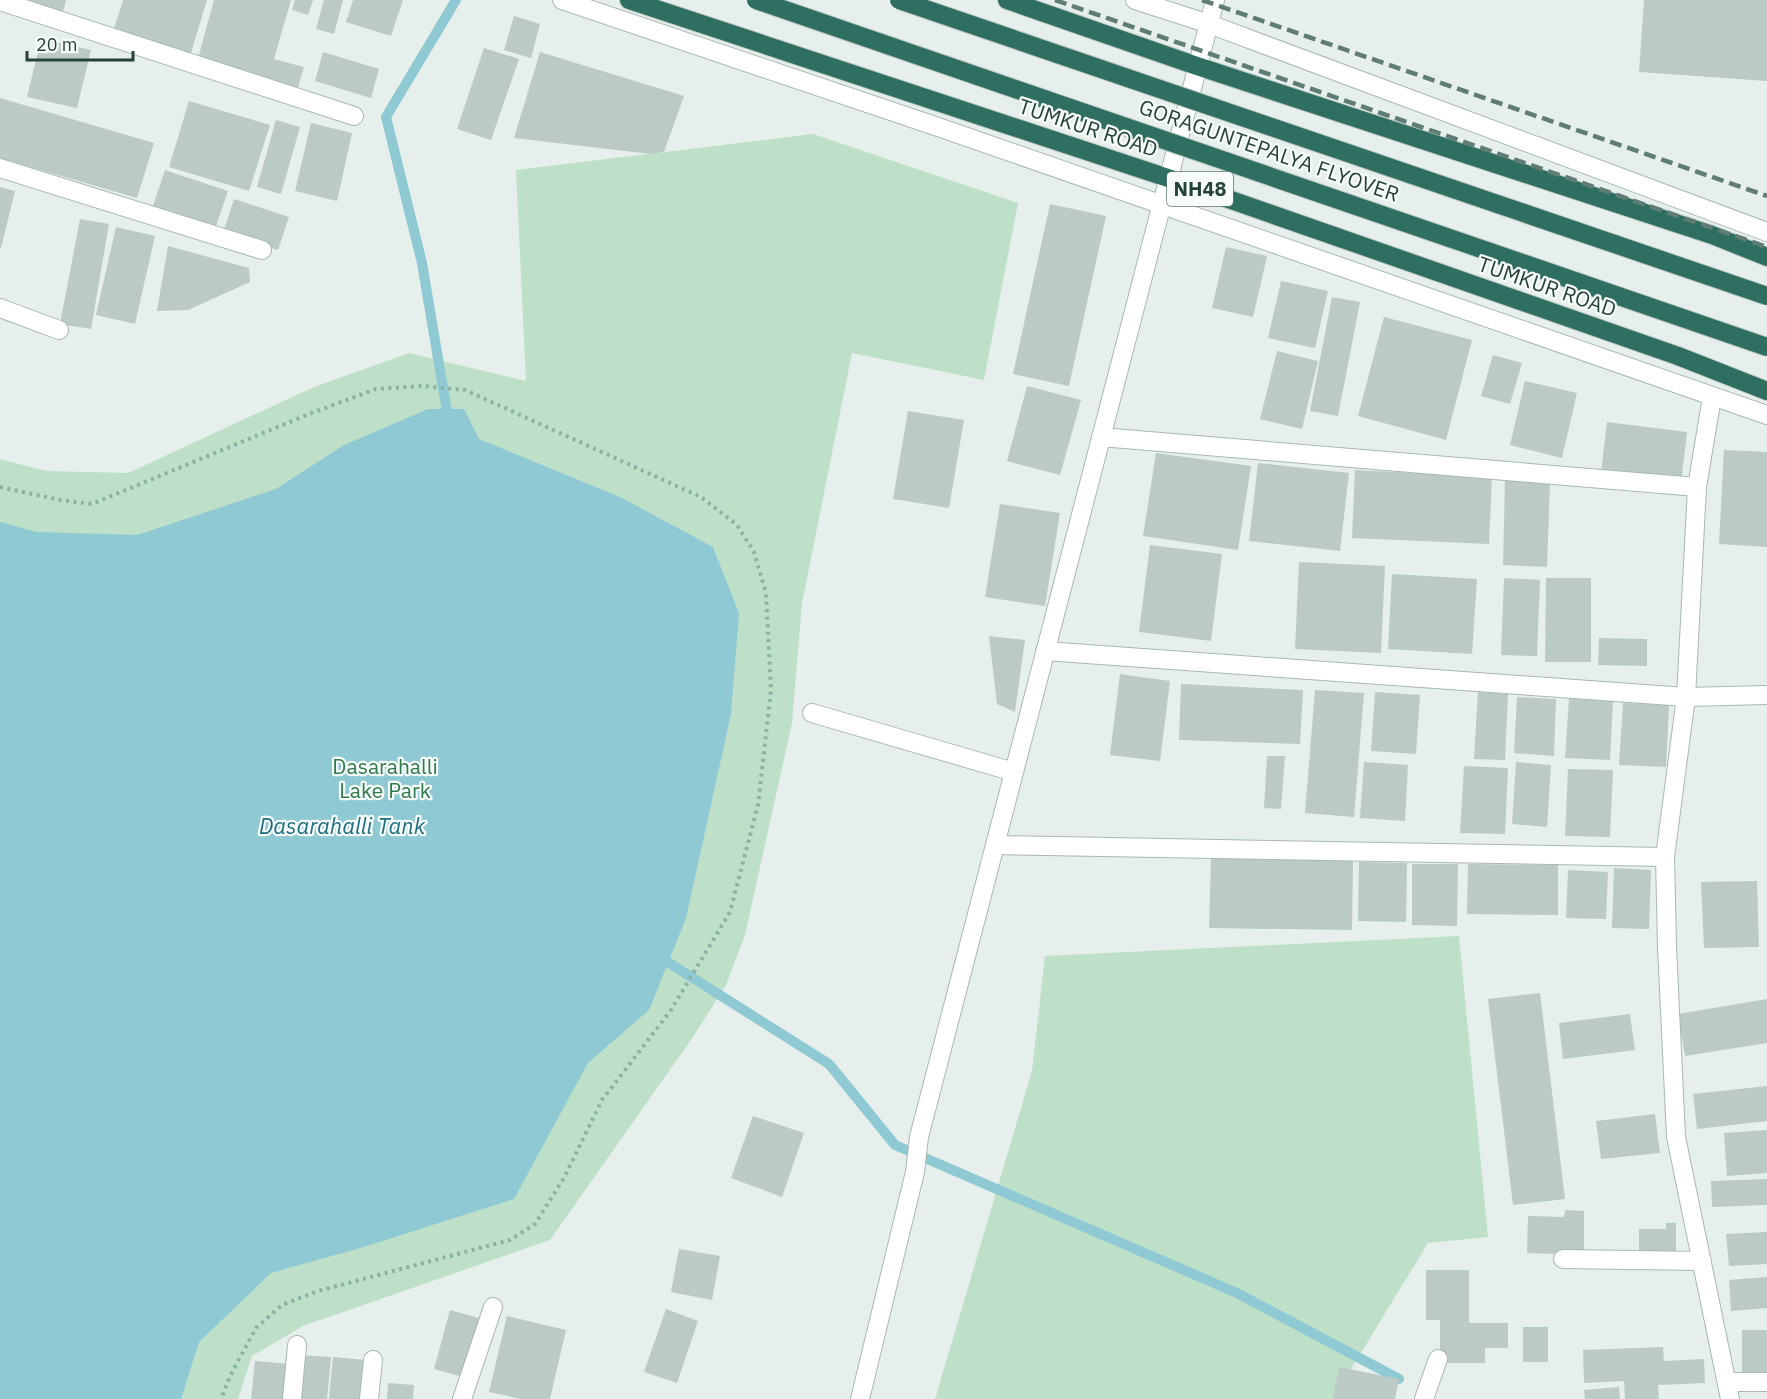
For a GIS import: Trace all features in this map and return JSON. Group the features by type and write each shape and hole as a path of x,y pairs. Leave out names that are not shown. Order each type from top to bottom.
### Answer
{"highway":[{"name":"TUMKUR ROAD","path":"629,0 1168,178 1678,356 1767,391"},
{"name":"GORAGUNTEPALYA FLYOVER","path":"756,0 1767,347"},
{"name":"GORAGUNTEPALYA FLYOVER","path":"898,0 1767,296"},
{"path":"1007,0 1197,66 1712,235 1767,257"}],"street":[{"path":"562,0 1767,416"},
{"path":"1135,0 1209,24 1767,232"},
{"path":"860,1399 915,1172 919,1137 1215,0"},
{"path":"0,1 354,116"},
{"path":"0,168 262,250"},
{"path":"0,308 59,330"},
{"path":"1712,397 1697,487 1686,697 1665,857 1666,947 1676,1137 1729,1391 1767,1382"},
{"path":"1101,437 1697,487"},
{"path":"1045,651 1686,697 1767,695"},
{"path":"813,713 1014,772"},
{"path":"995,845 1665,857"},
{"path":"1563,1259 1702,1261"},
{"path":"462,1399 493,1307"},
{"path":"292,1399 297,1345"},
{"path":"1424,1399 1438,1359"},
{"path":"369,1399 373,1360"}],"path":[{"path":"0,487 60,500 92,504 309,414 376,389 429,386 465,390 701,497 737,525 754,552 766,593 771,690 758,805 730,912 682,992 602,1100 564,1178 535,1224 510,1240 318,1291 282,1305 256,1328 230,1376 221,1399"}],"green space":[{"name":"Dasarahalli Tank","path":"813,134 1018,203 984,380 852,353 802,603 792,723 745,935 726,985 693,1037 550,1240 303,1326 252,1356 238,1399 0,1399 0,459 46,471 128,473 314,387 409,353 526,381 516,170"},
{"path":"1459,936 1488,1237 1428,1243 1333,1399 935,1399 1032,1071 1045,956"}],"water":[{"name":"Dasarahalli Tank","path":"428,409 464,409 479,439 620,497 713,547 739,613 731,714 686,918 649,1010 588,1063 514,1199 367,1246 271,1273 199,1342 181,1399 0,1399 0,522 37,532 137,535 276,489 344,445"}],"building":[{"path":"26,0 66,0 63,12"},
{"path":"123,0 207,0 190,56 113,32"},
{"path":"214,0 291,0 274,59 304,67 297,91 197,62"},
{"path":"295,0 313,0 308,15 292,10"},
{"path":"324,0 343,0 334,34 316,29"},
{"path":"353,0 403,0 391,36 346,22"},
{"path":"1644,0 1767,0 1767,81 1639,72"},
{"path":"514,16 540,24 531,58 504,50"},
{"path":"41,39 91,50 77,108 27,97"},
{"path":"484,48 519,59 491,140 457,129"},
{"path":"323,52 379,69 371,98 315,81"},
{"path":"540,52 684,96 664,152 651,154 514,138"},
{"path":"0,98 154,143 137,198 0,158"},
{"path":"189,101 270,125 249,191 169,167"},
{"path":"276,120 300,127 281,194 257,187"},
{"path":"311,123 352,133 337,201 295,191"},
{"path":"165,170 228,191 216,226 153,206"},
{"path":"0,187 15,191 1,248 0,248"},
{"path":"234,199 289,217 278,250 223,233"},
{"path":"1050,204 1106,216 1069,386 1013,374"},
{"path":"80,219 109,224 91,329 60,324"},
{"path":"116,227 155,236 135,324 96,315"},
{"path":"168,246 249,268 250,282 188,310 157,311"},
{"path":"1226,247 1267,256 1253,317 1212,308"},
{"path":"1281,281 1328,291 1315,348 1268,338"},
{"path":"1332,297 1360,302 1338,416 1310,411"},
{"path":"1384,317 1472,340 1446,440 1358,416"},
{"path":"1277,351 1318,361 1302,429 1260,419"},
{"path":"1493,355 1522,363 1510,404 1481,396"},
{"path":"1525,381 1577,393 1562,458 1510,445"},
{"path":"1027,386 1081,400 1060,475 1007,461"},
{"path":"908,411 964,420 949,508 893,499"},
{"path":"1607,422 1687,432 1681,483 1601,473"},
{"path":"1724,450 1767,452 1767,547 1719,544"},
{"path":"1156,453 1251,466 1238,550 1143,536"},
{"path":"1258,463 1349,473 1340,551 1249,541"},
{"path":"1355,470 1492,477 1489,544 1352,538"},
{"path":"1505,480 1550,482 1547,567 1503,565"},
{"path":"1000,504 1060,513 1045,606 985,597"},
{"path":"1150,545 1222,554 1211,641 1139,632"},
{"path":"1299,562 1385,566 1381,653 1295,649"},
{"path":"1392,574 1477,579 1472,654 1388,649"},
{"path":"1504,578 1540,580 1537,656 1501,655"},
{"path":"1546,578 1591,578 1591,662 1545,662"},
{"path":"989,636 1025,640 1015,712 997,704"},
{"path":"1599,638 1647,639 1647,666 1598,665"},
{"path":"1120,674 1170,681 1160,761 1110,755"},
{"path":"1181,684 1303,690 1300,744 1179,740"},
{"path":"1315,690 1364,693 1354,817 1305,813"},
{"path":"1375,692 1420,695 1416,754 1371,751"},
{"path":"1478,692 1508,694 1505,760 1474,759"},
{"path":"1517,697 1556,699 1554,756 1514,753"},
{"path":"1569,698 1613,700 1610,760 1565,758"},
{"path":"1623,703 1669,705 1666,767 1619,765"},
{"path":"1267,756 1285,756 1281,809 1264,808"},
{"path":"1364,762 1408,765 1405,821 1360,818"},
{"path":"1516,762 1551,765 1547,827 1512,824"},
{"path":"1464,766 1508,768 1505,834 1460,833"},
{"path":"1568,769 1613,770 1610,837 1565,836"},
{"path":"1211,858 1353,860 1352,930 1209,928"},
{"path":"1359,862 1407,863 1406,922 1358,921"},
{"path":"1412,864 1458,864 1457,926 1412,925"},
{"path":"1468,864 1558,865 1558,915 1467,914"},
{"path":"1614,868 1651,870 1649,929 1612,928"},
{"path":"1568,870 1608,872 1606,919 1566,918"},
{"path":"1757,881 1759,947 1704,948 1701,882"},
{"path":"1540,993 1565,1199 1513,1205 1488,999"},
{"path":"1767,999 1767,1043 1685,1056 1678,1014"},
{"path":"1630,1014 1635,1050 1563,1059 1559,1023"},
{"path":"1767,1086 1767,1121 1697,1129 1693,1094"},
{"path":"1655,1114 1660,1153 1601,1159 1596,1121"},
{"path":"753,1116 804,1133 782,1197 731,1178"},
{"path":"1767,1130 1767,1173 1727,1176 1724,1133"},
{"path":"1767,1179 1767,1205 1712,1207 1711,1181"},
{"path":"1565,1210 1584,1211 1584,1255 1527,1253 1528,1216 1564,1217"},
{"path":"1666,1223 1676,1223 1676,1255 1639,1255 1639,1229 1666,1229"},
{"path":"1767,1232 1767,1264 1729,1266 1726,1234"},
{"path":"679,1249 720,1256 712,1300 671,1292"},
{"path":"1426,1270 1469,1270 1469,1323 1508,1323 1508,1348 1485,1348 1485,1363 1440,1363 1440,1320 1426,1320"},
{"path":"1767,1277 1767,1308 1731,1311 1729,1280"},
{"path":"666,1309 698,1321 677,1383 644,1372"},
{"path":"450,1310 482,1319 467,1378 434,1369"},
{"path":"507,1316 566,1330 550,1399 521,1399 489,1392"},
{"path":"1523,1327 1548,1327 1548,1362 1523,1362"},
{"path":"1742,1330 1767,1330 1767,1373 1742,1373"},
{"path":"1663,1347 1664,1361 1704,1359 1705,1383 1658,1385 1659,1399 1625,1399 1624,1381 1584,1383 1583,1350"},
{"path":"300,1355 331,1357 327,1399 296,1399"},
{"path":"333,1357 366,1360 362,1399 329,1399"},
{"path":"255,1361 289,1364 286,1399 251,1399"},
{"path":"1339,1367 1399,1379 1395,1399 1333,1399"},
{"path":"388,1383 414,1385 413,1399 387,1399"},
{"path":"1619,1387 1620,1399 1585,1399 1584,1390"}],"waterway":[{"path":"449,424 422,263 386,117 456,0"},
{"path":"658,956 829,1064 895,1145 1237,1293 1399,1379"}],"railway":[{"path":"1055,0 1767,247"},
{"path":"1202,0 1767,196"}],"park label":[{"name":"Dasarahalli Lake Park","path":"385,779"}]}
